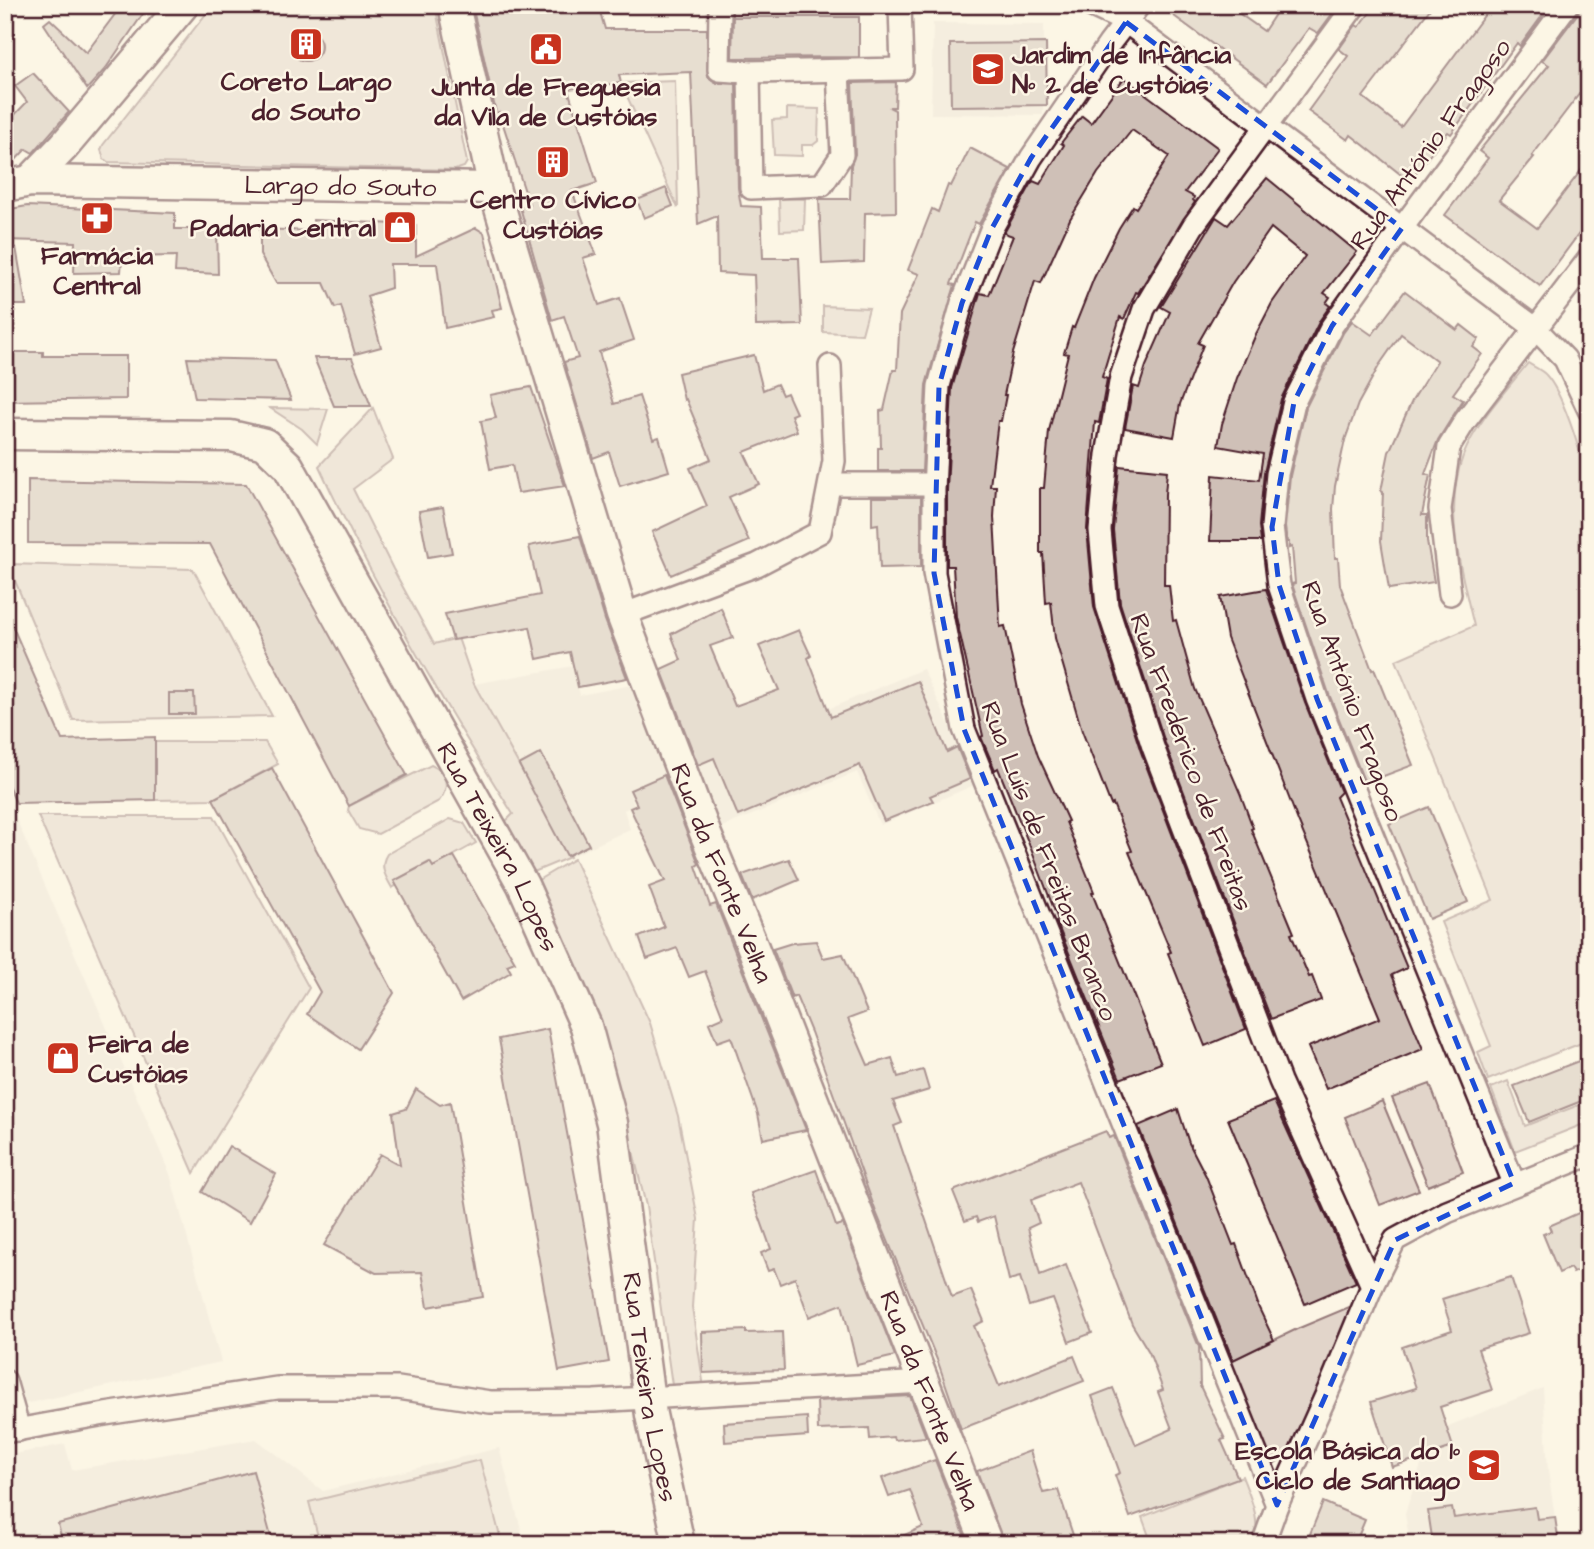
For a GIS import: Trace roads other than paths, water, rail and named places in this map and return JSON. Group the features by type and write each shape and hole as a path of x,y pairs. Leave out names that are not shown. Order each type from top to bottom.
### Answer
{"street":[{"name":"Largo do Souto","path":"18,184 64,146 183,5"},
{"path":"454,5 494,188"},
{"path":"720,5 719,70 749,72 902,69 900,5"},
{"path":"1090,5 1126,22 1535,328 1565,359 1587,401"},
{"name":"Rua Luís de Freitas Branco","path":"1139,5 1031,158 992,230 962,303 939,386 934,484 934,573 964,729 1277,1505"},
{"name":"Rua Frederico de Freitas","path":"1355,5 1193,226 1144,309 1125,365 1107,455 1100,530 1107,606 1153,747 1280,1081 1372,1286"},
{"name":"Rua António Fragoso","path":"1514,1183 1317,699 1279,584 1272,527 1277,474 1294,402 1332,326 1567,5"},
{"path":"749,72 751,188 822,185 842,155 838,71"},
{"path":"64,146 63,162 76,178 85,183"},
{"name":"Largo do Souto","path":"18,184 494,188"},
{"name":"Rua da Fonte Velha","path":"494,188 622,615 701,823 752,945 987,1544"},
{"path":"1450,594 1440,509 1449,447 1465,421 1589,259"},
{"path":"622,615 757,565 820,532 834,461 830,366"},
{"name":"Rua Teixeira Lopes","path":"5,434 231,436 265,444 288,466 523,885 586,1026 612,1123 649,1398 679,1544"},
{"path":"830,484 934,484"},
{"path":"1263,1544 1277,1505 1372,1286 1395,1240 1447,1212 1589,1155"},
{"path":"5,1381 12,1431 277,1388 398,1388 489,1402 649,1398 924,1382"}],"place":[{"name":"Coreto Largo do Souto","path":"306,44"},
{"name":"Junta de Freguesia da Vila de Custóias","path":"546,49"},
{"name":"Jardim de Infância Nº 2 de Custóias","path":"988,69"},
{"name":"Centro Cívico Custóias","path":"553,162"},
{"name":"Farmácia Central","path":"97,218"},
{"name":"Padaria Central","path":"400,227"},
{"name":"Feira de Custóias","path":"63,1058"},
{"name":"Escola Básica do 1º Ciclo de Santiago","path":"1484,1465"}]}
